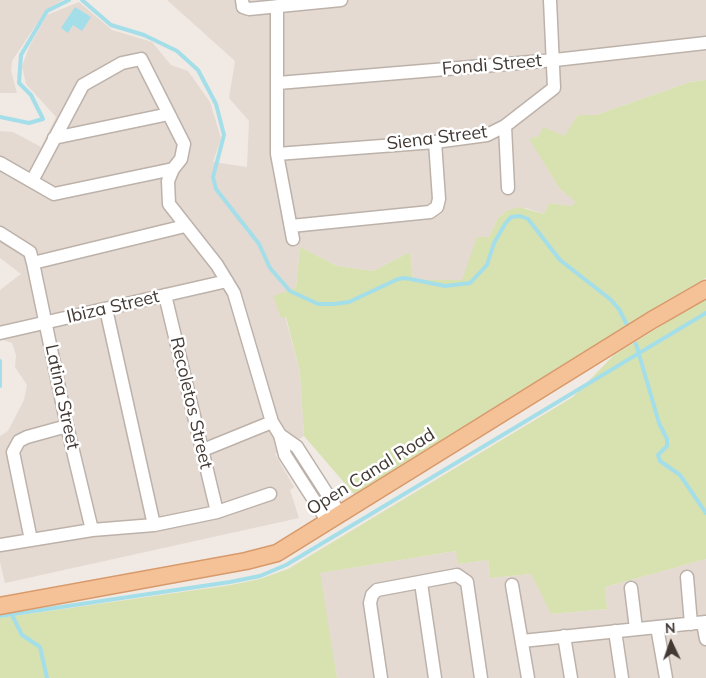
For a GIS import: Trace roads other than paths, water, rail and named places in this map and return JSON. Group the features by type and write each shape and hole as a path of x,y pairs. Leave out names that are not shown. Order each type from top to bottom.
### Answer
{"main road":[{"name":"Open Canal Road","path":"0,606 261,558 292,544 652,320 706,289"},
{"name":"Open Canal Road","path":"0,598 24,602"}],"street":[{"path":"242,4 249,9 313,1 341,0"},
{"name":"Siena Street","path":"277,154 435,142 488,135 505,126 554,88 550,0"},
{"path":"278,6 277,154 293,240"},
{"name":"Fondi Street","path":"278,83 554,60 706,43"},
{"path":"32,181 82,86 122,63 141,59 184,144 181,158 173,169 168,182 169,204 184,226 217,265 227,281 239,307 272,422 280,435 285,456 301,481 334,518"},
{"path":"54,138 169,114"},
{"path":"505,126 508,188"},
{"path":"291,226 430,212 437,207 439,199 435,142"},
{"path":"0,163 54,194 173,169"},
{"path":"0,233 30,252 34,263 184,226"},
{"name":"Latina Street","path":"34,263 67,426 92,530"},
{"name":"Ibiza Street","path":"0,333 227,281"},
{"name":"Recoletos Street","path":"166,295 217,512"},
{"path":"106,308 154,525"},
{"path":"203,450 272,422"},
{"path":"31,540 13,452 19,442 27,437 67,426"},
{"path":"280,435 297,447 314,473 334,518"},
{"path":"301,481 314,473"},
{"path":"0,545 92,530 154,525 217,512 270,494"},
{"path":"381,678 370,603 372,595 377,590 457,576 467,582 481,678"},
{"path":"686,577 706,638"},
{"path":"421,583 435,678"},
{"path":"512,585 528,678"},
{"path":"631,588 636,629"},
{"path":"522,641 700,623"},
{"path":"657,627 666,678"},
{"path":"615,632 622,678"},
{"path":"564,636 571,678"}],"water":[{"path":"75,7 91,17 82,31 73,25 68,33 61,28"}],"waterway":[{"path":"0,117 29,123 43,119 31,95 19,83 21,55 47,11 69,0"},
{"path":"82,0 111,25 144,35 177,51 198,70 216,104 224,135 213,177 216,189 259,244 270,268 290,291 318,304 334,304 349,302 398,279 405,278 445,286 470,283 487,265 494,243 505,224 511,217 520,216 528,219 560,260 610,299 619,309 627,325"},
{"path":"0,616 230,582 260,576 286,565 706,313"},
{"path":"636,344 659,423 667,439 667,446 658,455 660,461 680,475 706,513"},
{"path":"0,361 0,386"},
{"path":"11,613 22,635 40,647 47,678"}]}
